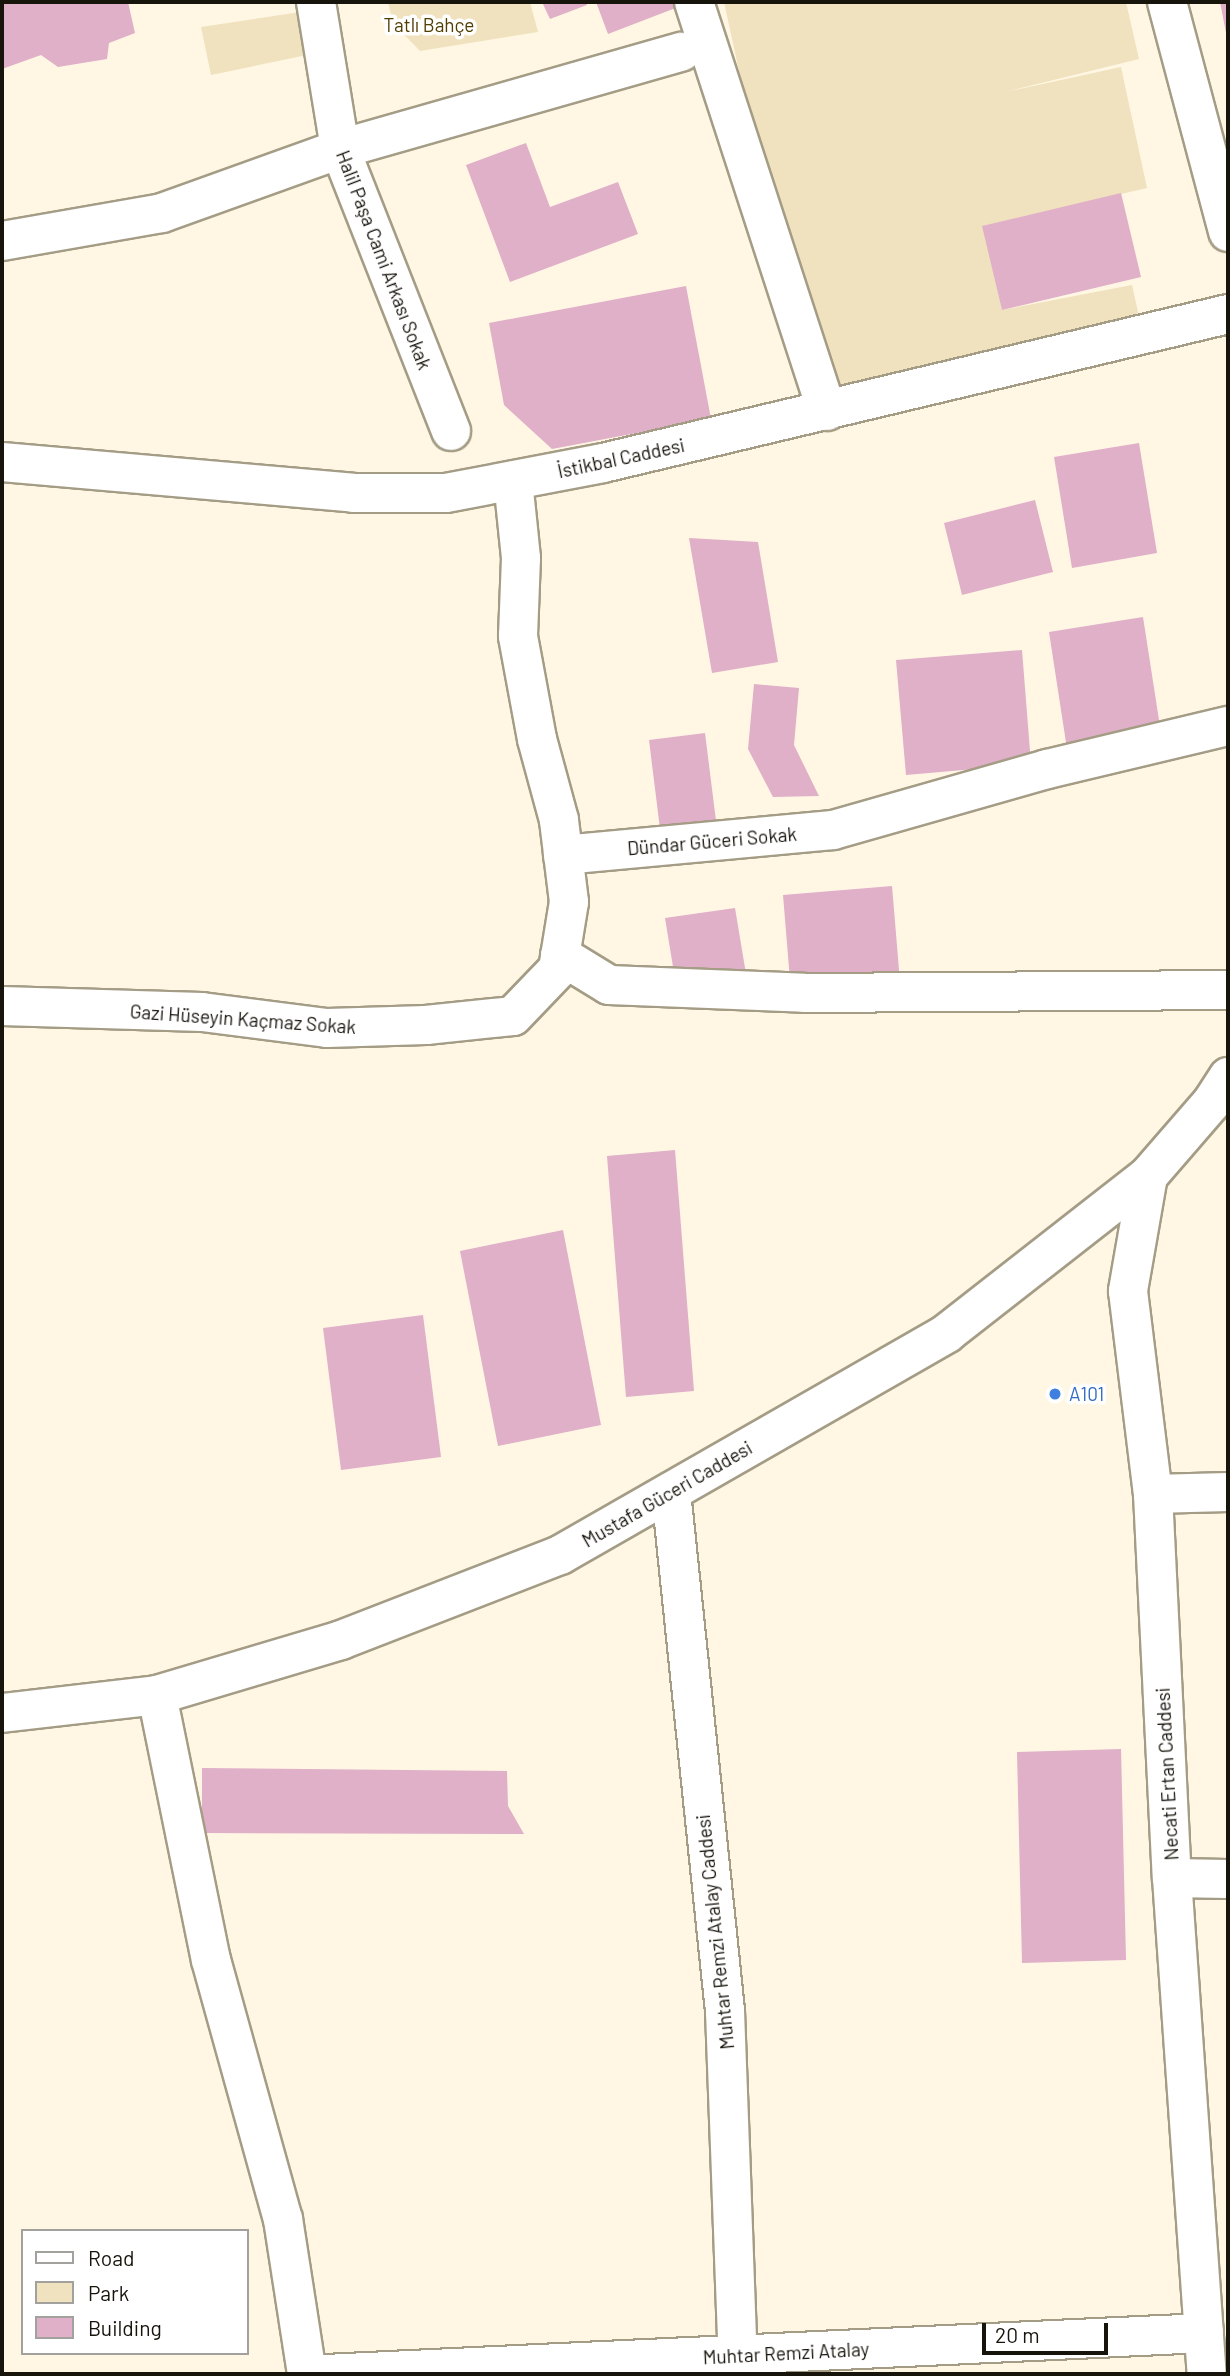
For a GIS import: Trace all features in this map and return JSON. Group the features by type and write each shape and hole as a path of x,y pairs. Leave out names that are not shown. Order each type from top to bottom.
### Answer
{"street":[{"name":"Halil Paşa Cami Arkası Sokak","path":"316,2 340,149 451,431"},
{"path":"694,2 827,411"},
{"path":"1167,2 1228,232"},
{"path":"2,241 162,213 340,149 681,52"},
{"name":"İstikbal Caddesi","path":"2,462 353,493 446,493 827,411 1228,314"},
{"path":"513,480 521,558 518,636 563,855"},
{"name":"Dündar Güceri Sokak","path":"563,855 833,830 1047,769 1228,726"},
{"name":"Gazi Hüseyin Kaçmaz Sokak","path":"2,1006 202,1013 327,1028 426,1025 513,1016 558,970 569,902 563,855"},
{"path":"560,955 609,985 804,993 1228,990"},
{"name":"Mustafa Güceri Caddesi","path":"2,1713 157,1695 341,1640 560,1555 947,1334 1148,1176 1228,1077"},
{"name":"Necati Ertan Caddesi","path":"1148,1176 1128,1291 1153,1494 1172,1878 1207,2374"},
{"name":"Muhtar Remzi Atalay Caddesi","path":"671,1492 725,2011 738,2365"},
{"path":"1153,1494 1228,1492"},
{"path":"157,1695 211,1961 284,2219 307,2374"},
{"path":"1172,1878 1228,1879"},
{"name":"Muhtar Remzi Atalay","path":"325,2374 738,2365 1204,2333"}],"green space":[{"name":"Tatlı Bahçe","path":"388,2 530,2 538,32 420,51 393,23"},
{"path":"724,2 1126,2 1139,59 1005,92 1121,67 1147,188 983,226 1002,310 1132,285 1140,321 809,394"},
{"path":"300,12 307,55 211,75 201,27"}],"building":[{"path":"2,2 128,2 135,33 109,43 107,59 58,67 41,55 2,69"},
{"path":"542,2 586,2 587,5 550,19"},
{"path":"596,2 685,2 686,4 608,34"},
{"path":"1220,2 1228,2 1228,38 1227,38"},
{"path":"526,143 550,207 618,182 638,234 510,282 466,165"},
{"path":"1121,193 1141,277 1002,310 982,226"},
{"path":"686,286 711,419 552,449 504,405 489,323"},
{"path":"1139,443 1157,553 1072,568 1054,457"},
{"path":"1035,500 1053,572 962,595 944,523"},
{"path":"689,538 758,542 778,662 712,673"},
{"path":"1143,617 1161,733 1067,749 1049,632"},
{"path":"1022,650 1031,764 906,775 896,660"},
{"path":"754,684 799,688 794,745 819,796 773,797 748,749"},
{"path":"705,733 716,821 660,829 649,740"},
{"path":"892,886 900,982 791,992 783,895"},
{"path":"735,908 746,974 676,985 665,918"},
{"path":"675,1150 694,1391 626,1397 607,1156"},
{"path":"563,1230 601,1425 498,1446 460,1251"},
{"path":"423,1315 441,1457 341,1470 323,1328"},
{"path":"1121,1749 1126,1960 1022,1963 1017,1752"},
{"path":"202,1768 507,1771 508,1806 524,1834 202,1833"}],"place":[{"name":"A101","path":"1055,1394"}]}
